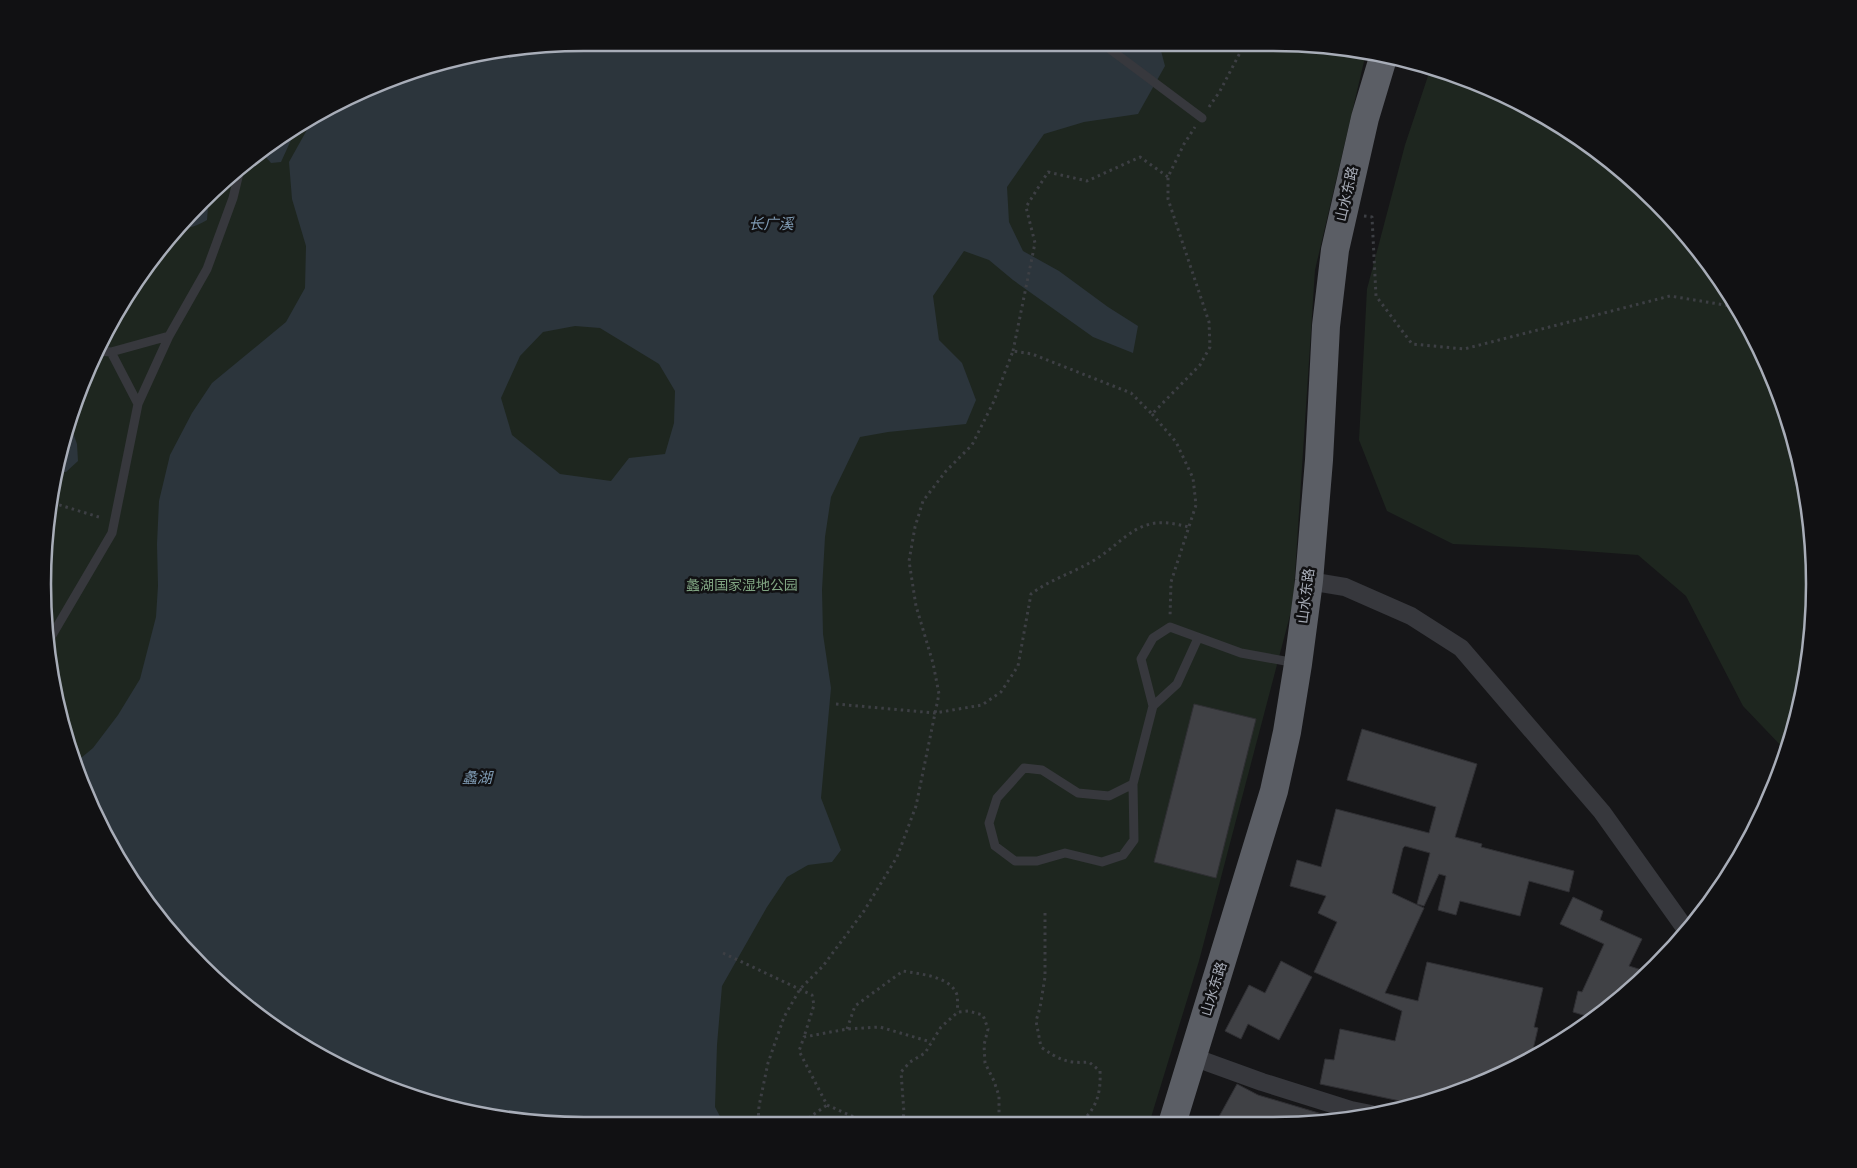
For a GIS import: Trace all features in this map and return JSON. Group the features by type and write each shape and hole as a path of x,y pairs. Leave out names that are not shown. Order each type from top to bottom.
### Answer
{"highway":[{"name":"山水东路","path":"1174,1117 1274,791 1298,664 1309,581 1319,460 1326,326 1336,250 1342,213 1364,118 1382,62"}],"street":[{"path":"1309,581 1345,587 1411,616 1462,648 1602,812 1682,925"},
{"path":"1193,1057 1262,1082 1353,1110"}],"lane":[{"path":"1112,51 1202,118"},
{"path":"54,634 112,533 138,404 169,336 207,269 233,198 238,179"},
{"path":"104,351 111,352 169,336"},
{"path":"111,352 138,404"},
{"path":"1132,784 1109,796 1078,793 1042,770 1024,768 997,798 988,823 995,846 1015,861 1037,860 1065,853 1102,862 1124,854 1134,840 1132,784 1153,706 1141,659 1153,638 1170,627 1241,654 1298,664"},
{"path":"1153,706 1177,684 1198,638"}],"path":[{"path":"1152,414 1200,365 1210,347 1208,322 1168,199 1168,177 1184,144 1220,91 1241,51"},
{"path":"758,1117 768,1064 784,1017 800,989 822,966 864,911 897,857 916,806 939,694 933,663 916,606 909,561 915,527 923,501 946,471 972,445 994,401 1013,351 1035,243 1026,208 1048,172 1087,181 1140,157 1168,177"},
{"path":"1342,213 1372,217 1376,296 1412,344 1464,349 1670,296 1726,305"},
{"path":"1013,351 1032,354 1131,393 1176,442 1193,478 1196,505 1171,582 1170,627"},
{"path":"58,503 115,522"},
{"path":"836,704 935,713 982,705 1001,692 1018,666 1031,594 1046,583 1071,573 1100,557 1128,535 1146,525 1165,522 1189,527"},
{"path":"1044,913 1045,977 1036,1021 1041,1047 1059,1060 1077,1064 1089,1062 1100,1071 1100,1089 1090,1113 1086,1117"},
{"path":"723,953 812,994 814,1005 799,1051 827,1105 854,1117"},
{"path":"847,1029 855,1006 903,970 940,980 953,987 957,996 958,1012"},
{"path":"903,1117 901,1072 910,1062 925,1053 940,1027 958,1012 968,1011 983,1015 988,1029 984,1045 985,1063 999,1096 1000,1117"},
{"path":"804,1038 847,1029 880,1027 931,1042"},
{"path":"811,1117 827,1105"}],"green space":[{"name":"蠡湖国家湿地公园","path":"584,51 1273,51 1308,52 1365,59 1315,270 1293,604 1199,961 1151,1117 549,1116 480,1107 446,1099 413,1088 348,1062 288,1027 233,985 207,961 161,908 141,880 106,820 92,788 69,722 61,688 52,619 51,584 52,549 61,480 69,446 92,380 106,348 141,288 183,233 207,207 260,161 288,141 348,106 380,92 446,69 480,61 549,52"},
{"path":"1428,75 1477,92 1509,106 1569,141 1624,183 1674,233 1716,288 1751,348 1765,380 1788,446 1801,514 1805,549 1805,619 1796,688 1780,745 1743,706 1686,596 1638,555 1453,544 1387,511 1359,440 1367,289 1405,145"}],"water":[{"name":"蠡湖","path":"584,51 1161,51 1165,66 1138,114 1084,122 1044,134 1007,187 1009,222 1023,251 1059,271 1108,307 1138,326 1133,353 1093,337 1013,280 989,260 964,251 933,296 939,340 962,363 976,400 966,424 888,432 860,437 831,497 825,537 822,590 823,634 831,688 821,798 841,850 832,862 808,865 787,877 767,907 722,986 717,1045 715,1107 720,1117 549,1116 480,1107 446,1099 413,1088 348,1062 288,1027 260,1007 207,961 161,908 141,880 106,820 81,758 93,748 118,715 140,679 156,617 159,501 170,455 192,413 212,383 286,322 305,288 306,246 292,199 289,162 307,130 348,106 380,92 446,69 514,56","holes":["575,326 600,328 659,364 675,391 674,423 665,454 629,458 611,481 560,474 512,435 501,398 520,356 543,332"]},
{"path":"292,139 281,162 271,163 266,157"},
{"path":"208,206 207,220 188,227"},
{"path":"73,433 77,444 78,461 66,472 63,472"}],"building":[{"path":"1194,704 1256,719 1216,878 1154,862"},
{"path":"1362,729 1477,764 1455,837 1482,844 1481,847 1574,871 1569,892 1529,881 1520,916 1460,901 1456,915 1438,910 1446,876 1439,874 1424,906 1417,904 1430,853 1405,846 1392,893 1424,908 1385,993 1418,1001 1427,962 1543,988 1534,1027 1538,1028 1533,1048 1509,1062 1477,1076 1401,1101 1320,1084 1325,1059 1334,1060 1340,1029 1395,1041 1402,1011 1314,972 1337,922 1318,913 1326,896 1290,886 1297,860 1321,867 1336,809 1429,833 1436,807 1347,780"},
{"path":"1573,897 1603,911 1600,920 1642,939 1629,966 1641,970 1585,1016 1573,1012 1578,991 1582,992 1604,944 1560,924"},
{"path":"1281,961 1312,977 1279,1040 1248,1024 1241,1039 1225,1031 1249,985 1265,993"},
{"path":"1237,1084 1258,1095 1323,1114 1273,1117 1219,1117"}],"water label":[{"name":"长广溪","path":"771,224"}]}
